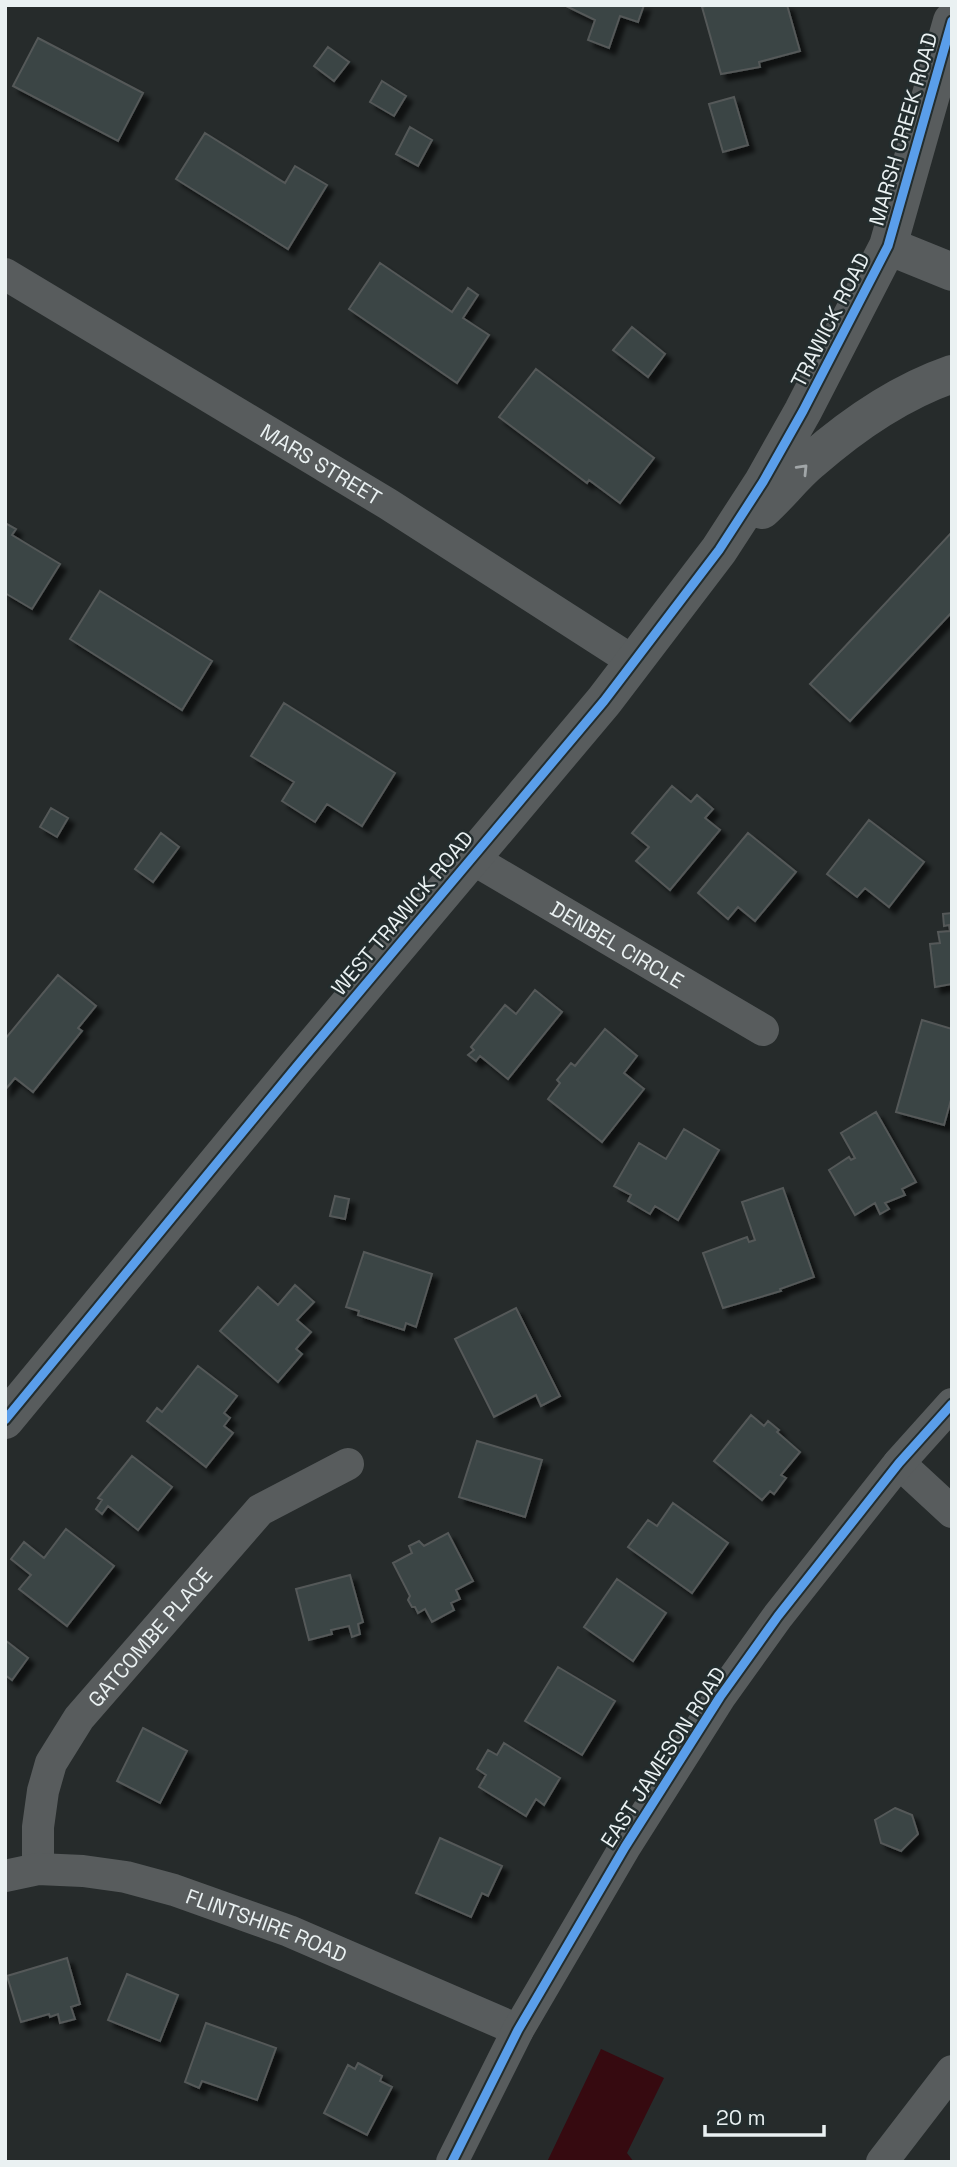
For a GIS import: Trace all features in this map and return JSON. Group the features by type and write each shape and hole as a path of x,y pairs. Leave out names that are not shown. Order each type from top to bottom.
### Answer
{"street":[{"name":"MARSH CREEK ROAD","path":"888,246 952,21"},
{"name":"TRAWICK ROAD","path":"803,411 888,246 952,272"},
{"name":"MARS STREET","path":"5,274 388,504 634,662"},
{"path":"719,550 780,494 810,462 856,426 882,407 915,389 952,374"},
{"name":"WEST TRAWICK ROAD","path":"5,1420 604,701 719,550 763,482 803,411"},
{"name":"DENBEL CIRCLE","path":"471,858 763,1030"},
{"name":"EAST JAMESON ROAD","path":"452,2162 518,2030 625,1847 720,1697 778,1616 900,1463 952,1404"},
{"path":"900,1463 952,1512"},
{"name":"GATCOMBE PLACE","path":"37,1869 38,1827 43,1791 51,1763 79,1718 260,1510 348,1464"},
{"name":"FLINTSHIRE ROAD","path":"5,1876 37,1869 127,1877 174,1890 289,1931 518,2030"},
{"path":"881,2162 952,2071"}],"shaded area":[{"path":"601,2049 664,2078 627,2153 634,2162 547,2162"}],"building":[{"path":"564,5 644,5 638,22 620,16 609,48 588,40 595,20"},
{"path":"787,5 800,51 759,62 760,67 721,74 702,7"},
{"path":"38,38 143,93 118,141 13,86"},
{"path":"328,47 349,62 334,81 314,66"},
{"path":"382,81 406,96 394,116 370,102"},
{"path":"734,97 748,145 723,152 709,104"},
{"path":"410,127 432,140 418,166 396,154"},
{"path":"205,133 285,183 295,166 327,185 288,249 176,179"},
{"path":"380,263 452,312 468,288 478,295 463,318 489,335 457,383 349,309"},
{"path":"632,327 665,354 648,377 613,350"},
{"path":"536,369 654,458 620,503 589,480 587,483 499,417"},
{"path":"5,523 16,529 12,535 60,564 32,609 5,593"},
{"path":"952,532 952,612 850,721 810,684"},
{"path":"100,591 212,661 182,710 70,639"},
{"path":"284,703 395,773 362,826 327,804 315,822 282,801 294,782 251,756"},
{"path":"672,786 691,802 697,795 713,809 705,818 720,830 670,890 636,861 649,847 632,833"},
{"path":"51,808 68,818 57,837 40,827"},
{"path":"869,820 924,862 889,907 865,888 857,897 827,874"},
{"path":"161,833 179,847 153,882 135,869"},
{"path":"748,833 796,872 755,921 738,907 728,919 698,893"},
{"path":"952,913 952,984 935,987 930,944 940,943 938,932 950,931 949,925 944,926 943,914"},
{"path":"58,975 96,1006 78,1028 82,1031 33,1092 15,1078 5,1090 5,1039"},
{"path":"535,990 562,1012 508,1079 480,1056 476,1061 468,1055 474,1050 471,1047 505,1005 516,1014"},
{"path":"922,1020 952,1029 952,1096 944,1125 896,1112"},
{"path":"605,1029 637,1056 624,1073 644,1089 602,1142 548,1099 560,1083 557,1080 571,1063 575,1066"},
{"path":"876,1112 916,1182 902,1189 905,1195 885,1203 889,1209 880,1214 875,1203 855,1215 829,1170 849,1157 851,1160 855,1158 841,1133"},
{"path":"684,1129 719,1150 678,1220 655,1206 650,1214 628,1201 631,1195 614,1186 639,1143 666,1159"},
{"path":"783,1188 814,1277 780,1289 781,1291 723,1308 703,1253 747,1237 749,1242 755,1240 742,1202"},
{"path":"335,1196 349,1199 345,1219 330,1216"},
{"path":"364,1252 432,1274 416,1327 406,1323 404,1330 358,1315 359,1311 346,1307"},
{"path":"295,1285 314,1302 297,1320 311,1332 296,1349 302,1354 278,1382 220,1331 258,1287 278,1305"},
{"path":"516,1308 560,1396 541,1406 536,1395 494,1417 455,1339"},
{"path":"198,1366 237,1396 224,1413 230,1418 224,1426 233,1433 206,1467 147,1421 157,1408 162,1412"},
{"path":"751,1415 764,1426 768,1421 800,1452 781,1475 786,1478 774,1494 770,1491 762,1500 714,1461"},
{"path":"477,1441 542,1460 525,1517 459,1497"},
{"path":"132,1456 172,1487 138,1530 108,1506 102,1514 96,1509 102,1500 98,1498"},
{"path":"673,1503 728,1543 692,1593 628,1547 648,1520 657,1526"},
{"path":"66,1529 114,1566 67,1626 19,1589 31,1575 11,1559 24,1542 44,1558"},
{"path":"448,1533 473,1581 456,1590 460,1599 451,1603 454,1610 432,1622 425,1609 418,1613 415,1607 412,1607 408,1600 410,1596 393,1563 412,1553 409,1546 419,1541 424,1546"},
{"path":"350,1575 363,1622 358,1624 360,1634 352,1637 349,1626 331,1630 332,1634 309,1640 296,1589"},
{"path":"617,1579 666,1613 633,1661 584,1627"},
{"path":"5,1640 28,1658 12,1680 5,1675"},
{"path":"558,1667 615,1701 582,1755 525,1721"},
{"path":"143,1728 187,1751 160,1803 117,1781"},
{"path":"504,1743 560,1778 544,1805 536,1799 526,1816 479,1787 486,1775 477,1769 488,1750 497,1755"},
{"path":"895,1808 912,1815 918,1834 901,1851 881,1843 875,1820"},
{"path":"440,1838 502,1866 488,1896 482,1893 471,1917 416,1893"},
{"path":"67,1958 80,2004 71,2007 75,2019 60,2023 58,2014 50,2017 49,2014 21,2022 7,1976"},
{"path":"127,1974 178,1995 160,2041 108,2020"},
{"path":"206,2023 276,2048 257,2100 202,2081 199,2088 185,2082"},
{"path":"358,2063 382,2076 380,2081 392,2087 367,2135 324,2113 348,2065 355,2069"}],"cycle path":[{"path":"5,1420 297,1066 604,701 719,550 763,482 803,411 888,246 952,21"},
{"path":"452,2162 518,2030 625,1847 720,1697 778,1616 899,1463 952,1404"}]}
